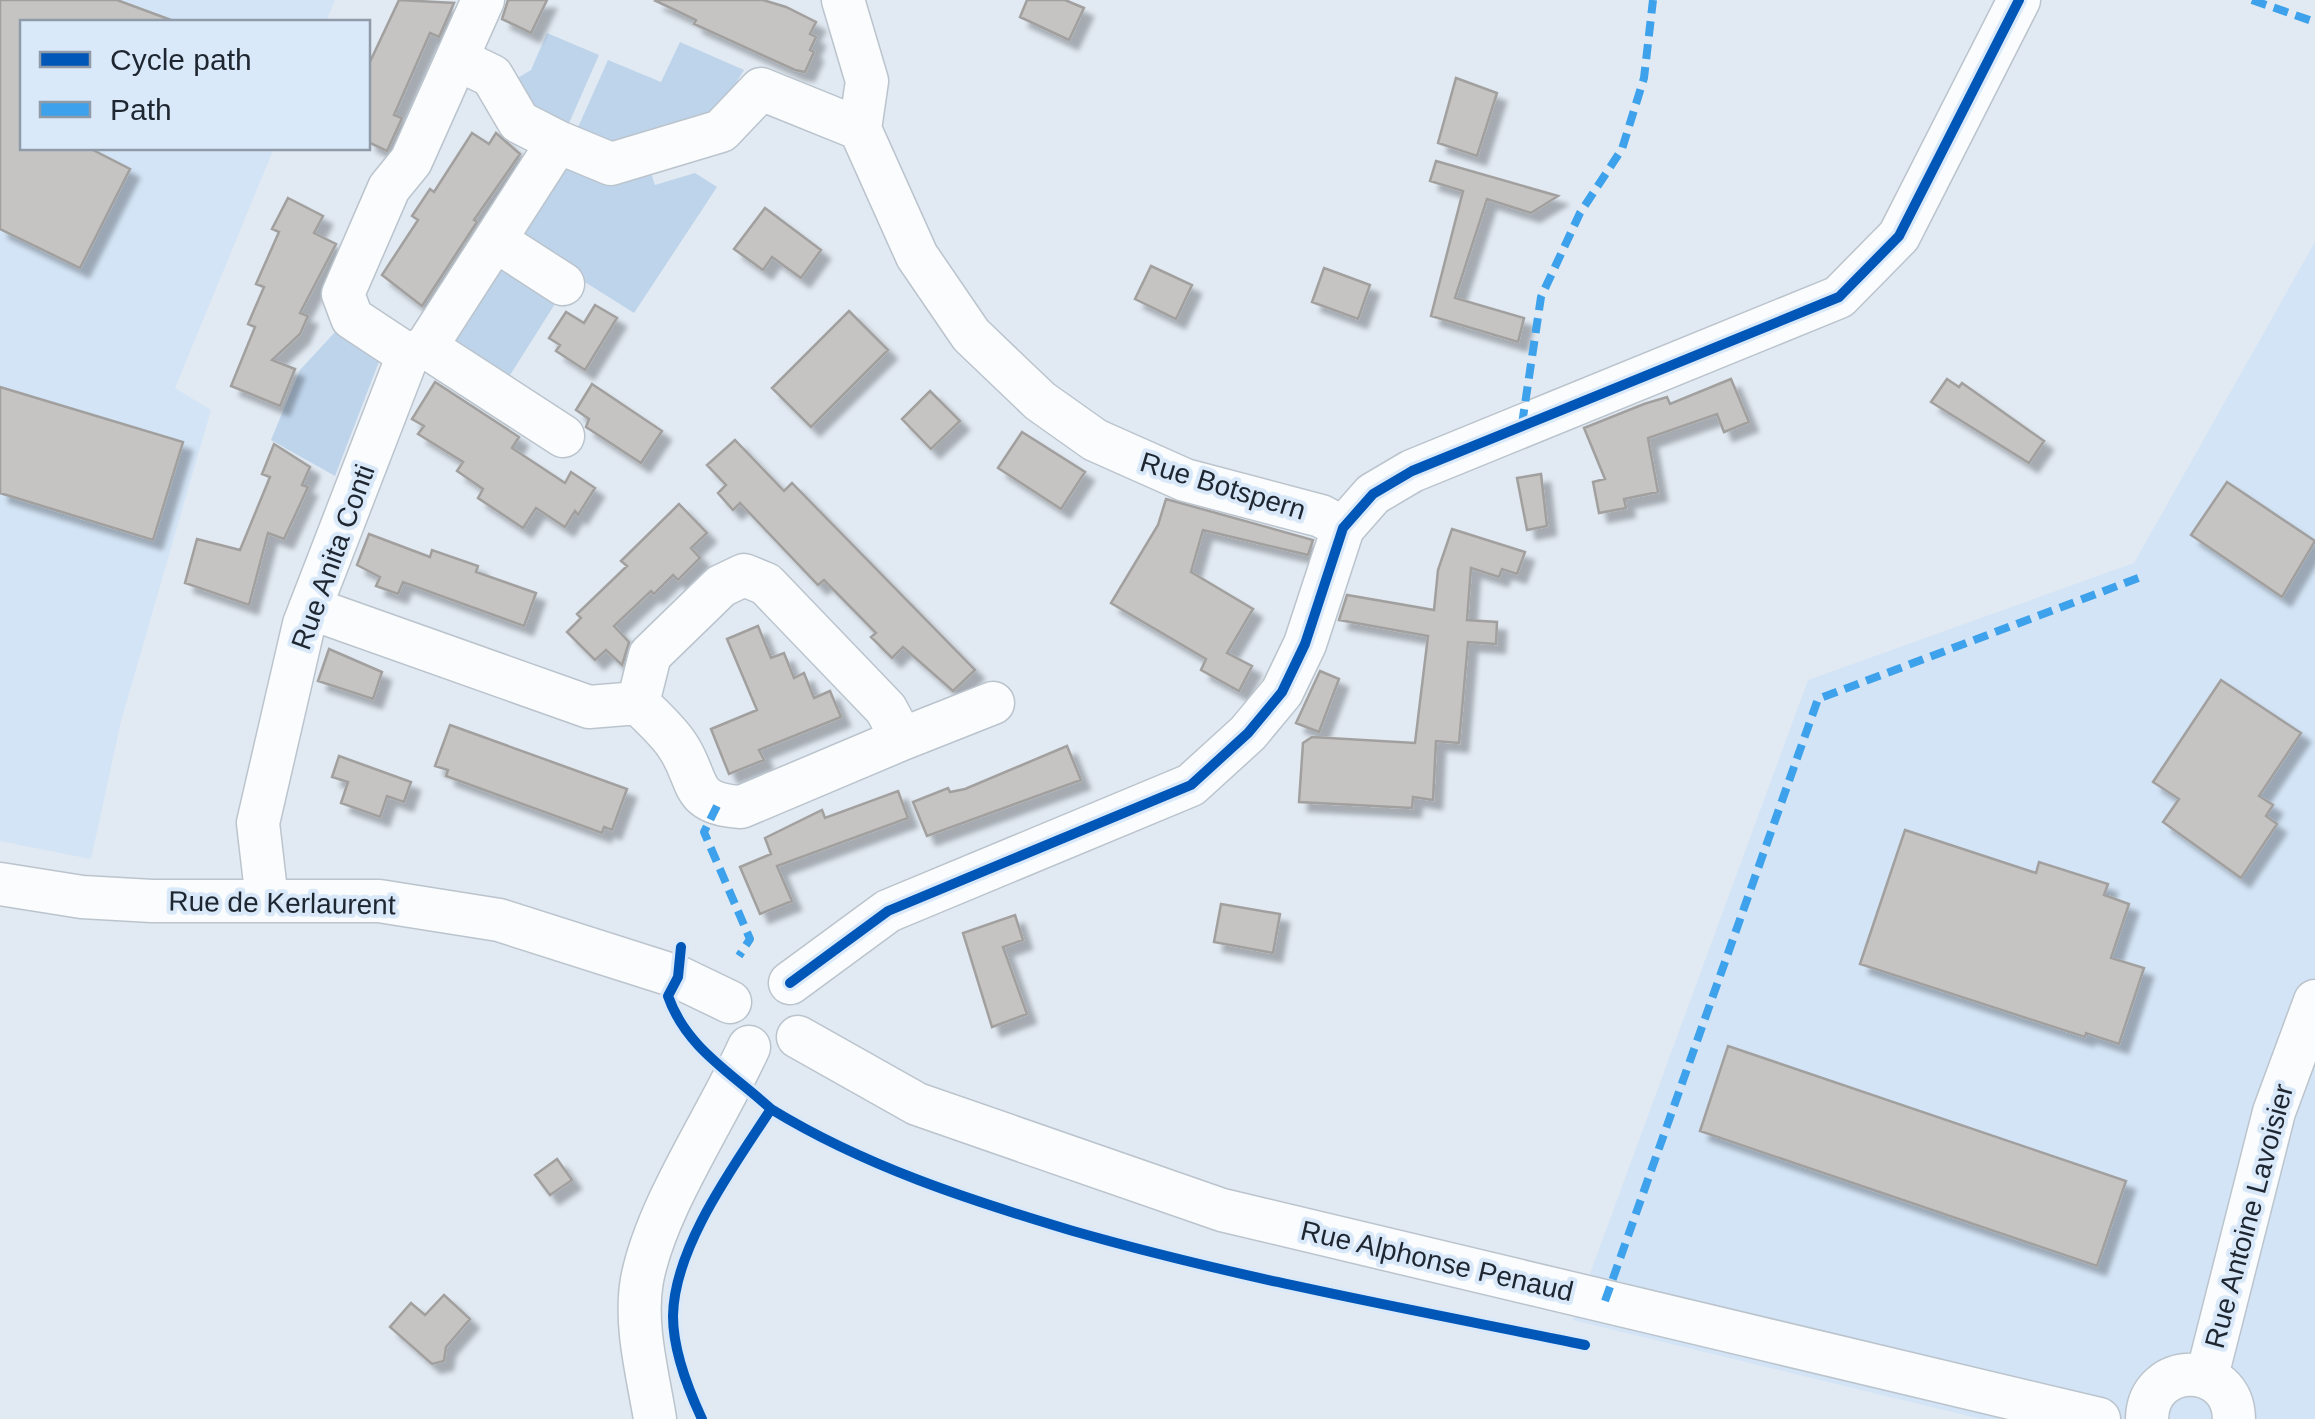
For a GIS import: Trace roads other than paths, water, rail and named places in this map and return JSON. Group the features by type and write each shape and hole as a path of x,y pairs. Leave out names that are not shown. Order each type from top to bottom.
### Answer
{"street":[{"path":"483,0 411,162 390,188 343,294 352,318 417,351 562,436"},
{"path":"456,59 492,76 519,122 611,164 721,131 761,90 860,129 867,80 842,0"},
{"path":"790,983 888,911 1191,785 1248,733 1282,692 1305,644 1343,528 1373,494 1412,471 1839,297 1899,236 2019,0"},
{"name":"Rue Botspern","path":"860,129 917,256 942,297 1004,370 1040,402 1095,440 1150,468 1321,516 1343,528"},
{"name":"Rue Anita Conti","path":"267,900 258,823 310,608 417,351 558,142"},
{"path":"495,240 564,284"},
{"path":"638,703 650,656 721,586 744,575 766,584 886,709 902,739"},
{"path":"310,608 588,707 638,703"},
{"path":"638,703 678,746 696,790 717,806 741,807 994,703"},
{"name":"Rue de Kerlaurent","path":"0,884 82,897 379,901 499,920 678,977 730,1002"},
{"path":"655,1419 641,1331 645,1270 652,1242 769,1045 806,1014 804,1002 790,983 780,977 756,976 736,991 730,1002 732,1028 769,1045"},
{"name":"Rue Antoine Lavoisier","path":"2207,1376 2274,1112 2315,1001"},
{"name":"Rue Alphonse Penaud","path":"769,1045 916,1104 1222,1210 2099,1419"},
{"path":"2147,1419 2157,1388 2168,1378 2192,1372 2207,1376 2228,1395 2234,1419"}]}
